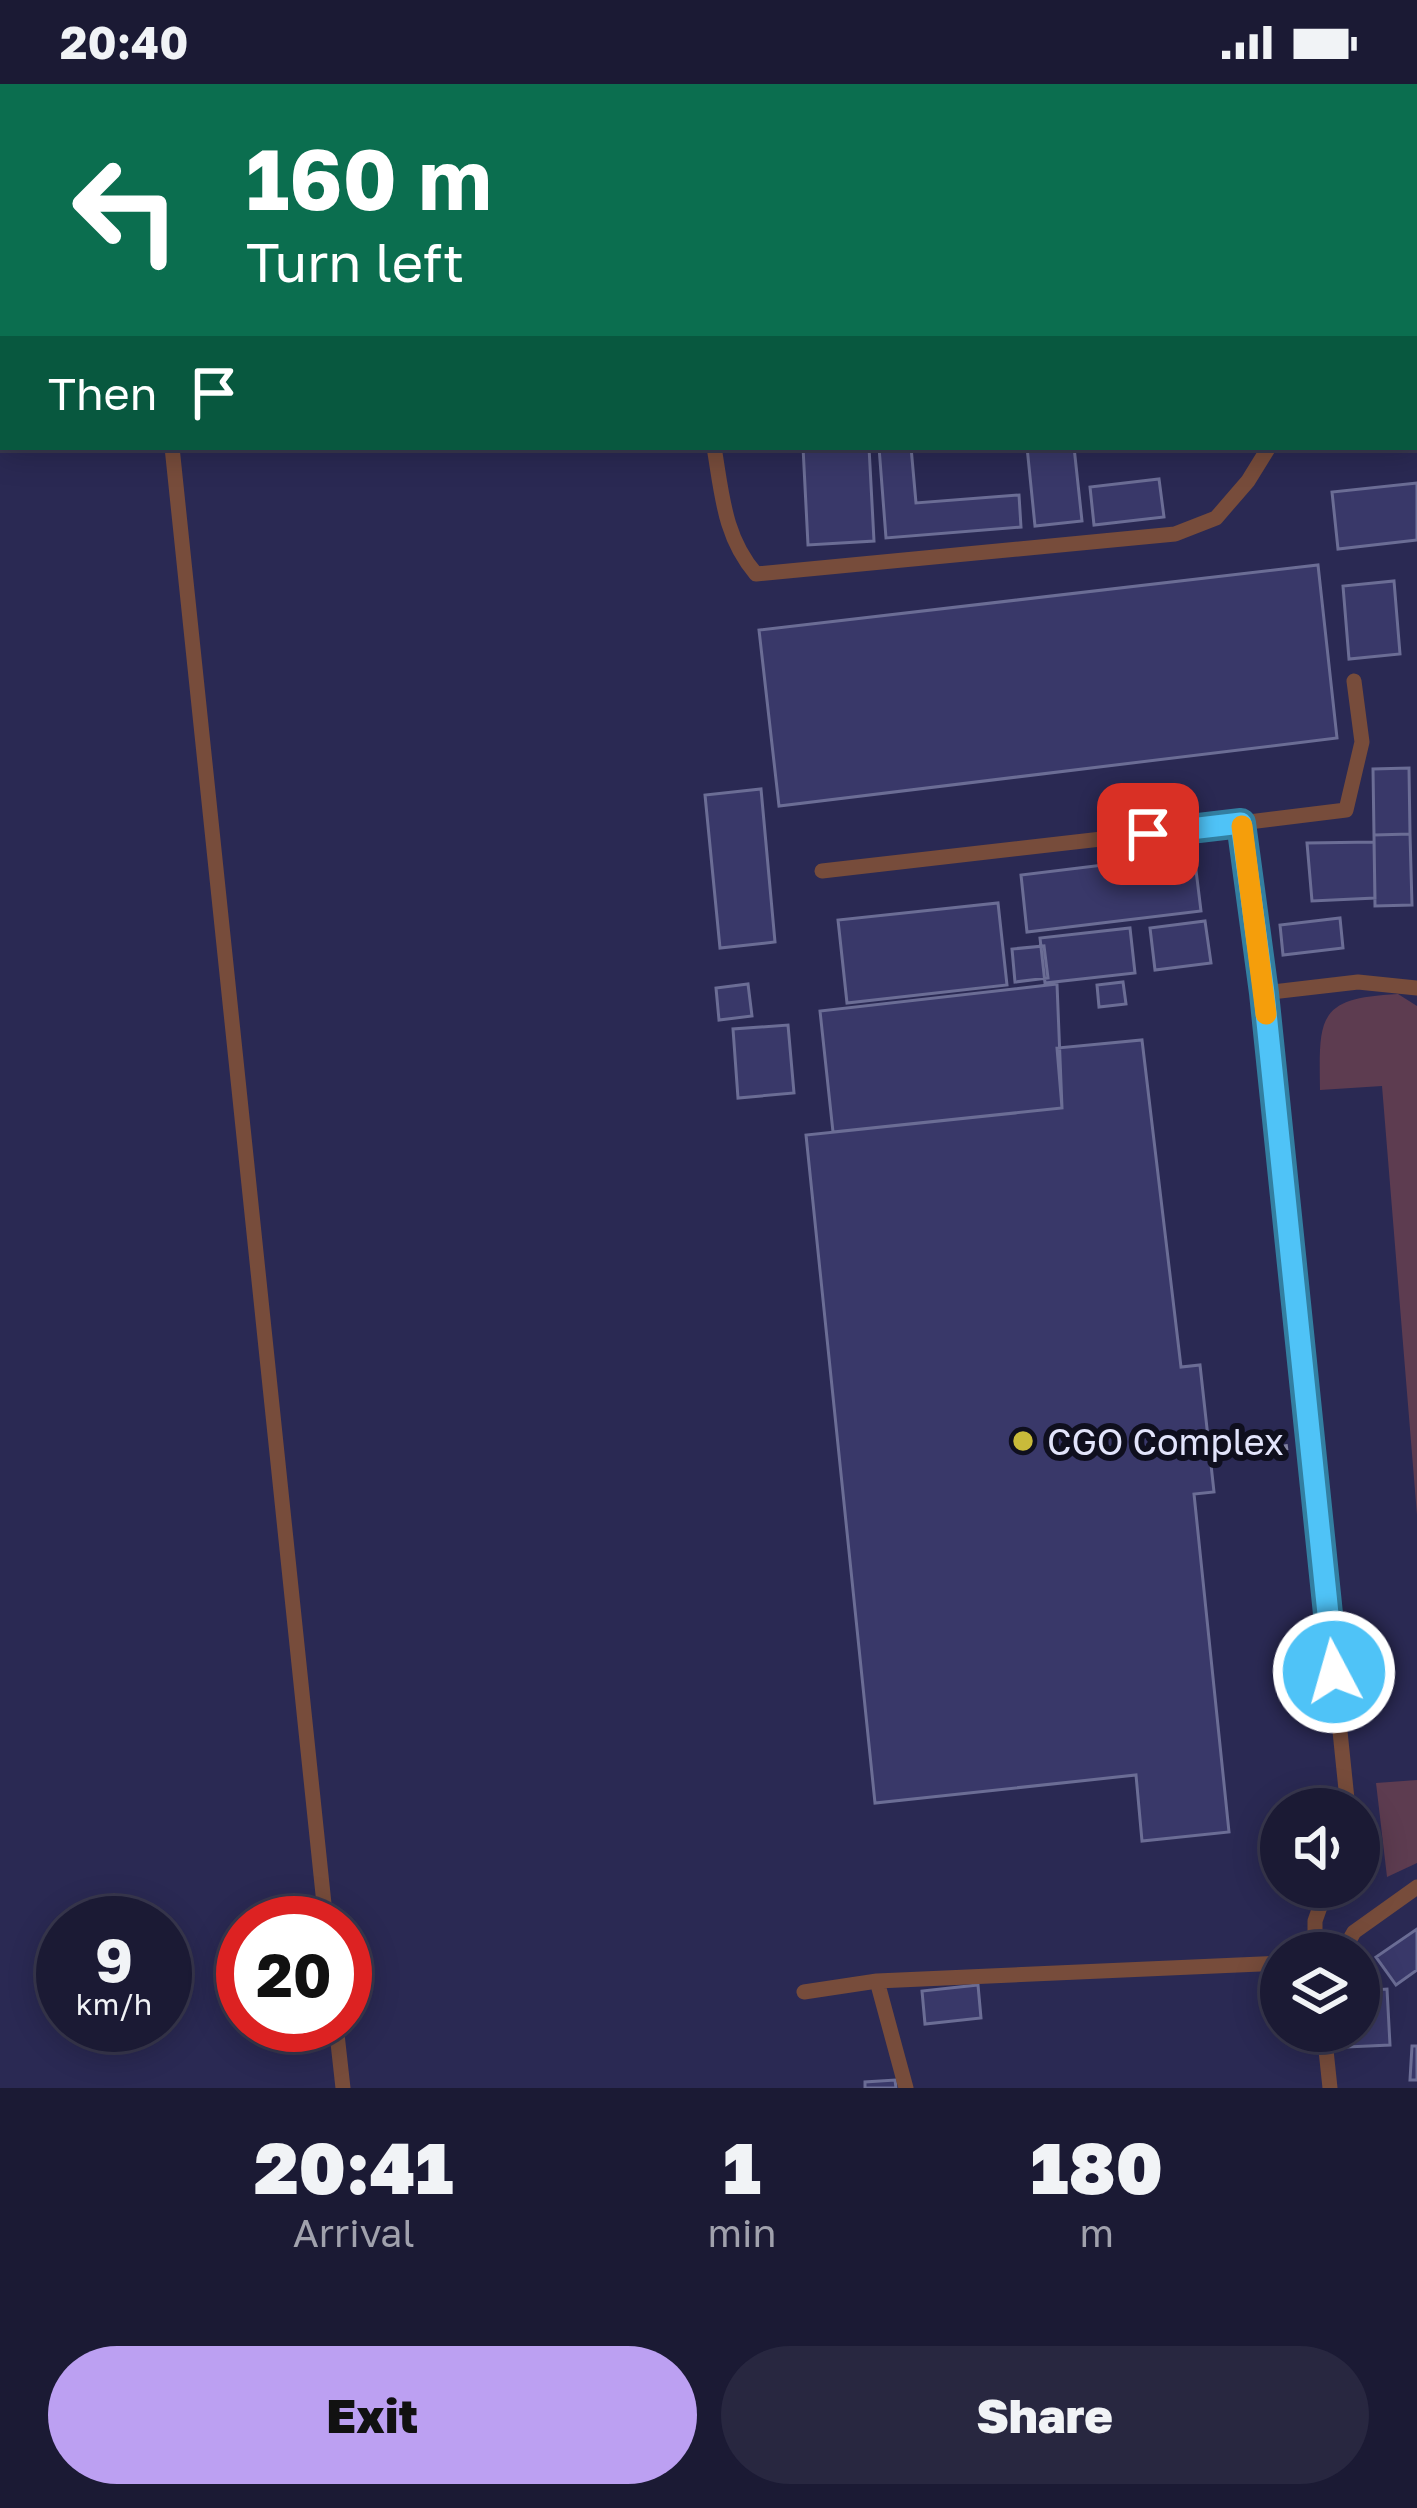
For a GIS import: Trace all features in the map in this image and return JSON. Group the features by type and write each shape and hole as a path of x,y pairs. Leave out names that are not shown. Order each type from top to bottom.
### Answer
{"lane":[{"path":"172,450 323,1896"},
{"path":"714,450 728,529 740,556 756,574 1174,534 1216,518 1267,450"},
{"path":"822,871 1346,810 1362,742 1354,681"},
{"path":"1241,823 1264,993 1346,1788"},
{"path":"1264,993 1358,982 1417,988"},
{"path":"1354,1932 1417,1887"},
{"path":"804,1992 877,1981 1260,1964"},
{"path":"877,1981 906,2088"},
{"path":"340,2052 343,2088"},
{"path":"1326,2052 1330,2088"}],"path":[{"path":"1210,1458 1310,1444"}],"shaded area":[{"path":"0,450 1417,450 1417,2088 0,2088"},
{"path":"1398,994 1417,1006 1417,1515 1382,1086 1320,1090 1320,1045 1328,1016 1352,1000"},
{"path":"1417,1780 1417,1863 1387,1877 1380,1788 1376,1783"}],"building":[{"path":"803,450 869,450 874,541 808,545"},
{"path":"879,450 911,450 916,503 1019,495 1021,527 886,538"},
{"path":"1027,450 1074,450 1082,521 1035,526"},
{"path":"1159,479 1164,517 1094,525 1090,487"},
{"path":"1417,483 1417,540 1338,549 1332,492"},
{"path":"1318,565 1337,738 779,806 759,630"},
{"path":"1394,581 1400,654 1349,659 1343,586"},
{"path":"1409,768 1410,834 1374,835 1373,769"},
{"path":"761,789 775,942 720,948 705,795"},
{"path":"1410,834 1412,905 1375,906 1374,835"},
{"path":"1374,842 1375,898 1312,901 1307,843"},
{"path":"1194,854 1201,911 1027,932 1021,875"},
{"path":"998,903 1007,985 847,1003 838,920"},
{"path":"1340,918 1343,948 1283,955 1280,925"},
{"path":"1205,921 1211,963 1155,970 1150,928"},
{"path":"1130,928 1135,973 1045,983 1040,938"},
{"path":"1044,946 1048,978 1015,982 1012,949"},
{"path":"1123,982 1126,1004 1099,1007 1097,985"},
{"path":"748,984 752,1016 719,1020 716,988"},
{"path":"1057,984 1062,1108 833,1132 820,1011"},
{"path":"788,1025 794,1093 738,1098 733,1029"},
{"name":"CGO Complex","path":"1142,1040 1181,1367 1200,1365 1214,1492 1194,1494 1229,1832 1142,1841 1136,1775 875,1803 806,1135 1062,1108 1057,1048"},
{"path":"1417,1929 1417,1970 1396,1985 1380,1963 1380,1954"},
{"path":"978,1985 981,2018 925,2024 922,1991"},
{"path":"1387,1989 1390,2045 1380,2045 1380,1990"},
{"path":"1412,2046 1417,2046 1417,2080 1410,2080"},
{"path":"895,2080 896,2088 865,2088 865,2082"}],"slow traffic":[{"path":"1242,826 1266,1014"}],"place":[{"name":"CGO Complex","path":"1023,1441"}],"route":[{"path":"1148,834 1241,823 1264,993 1334,1672"}]}
